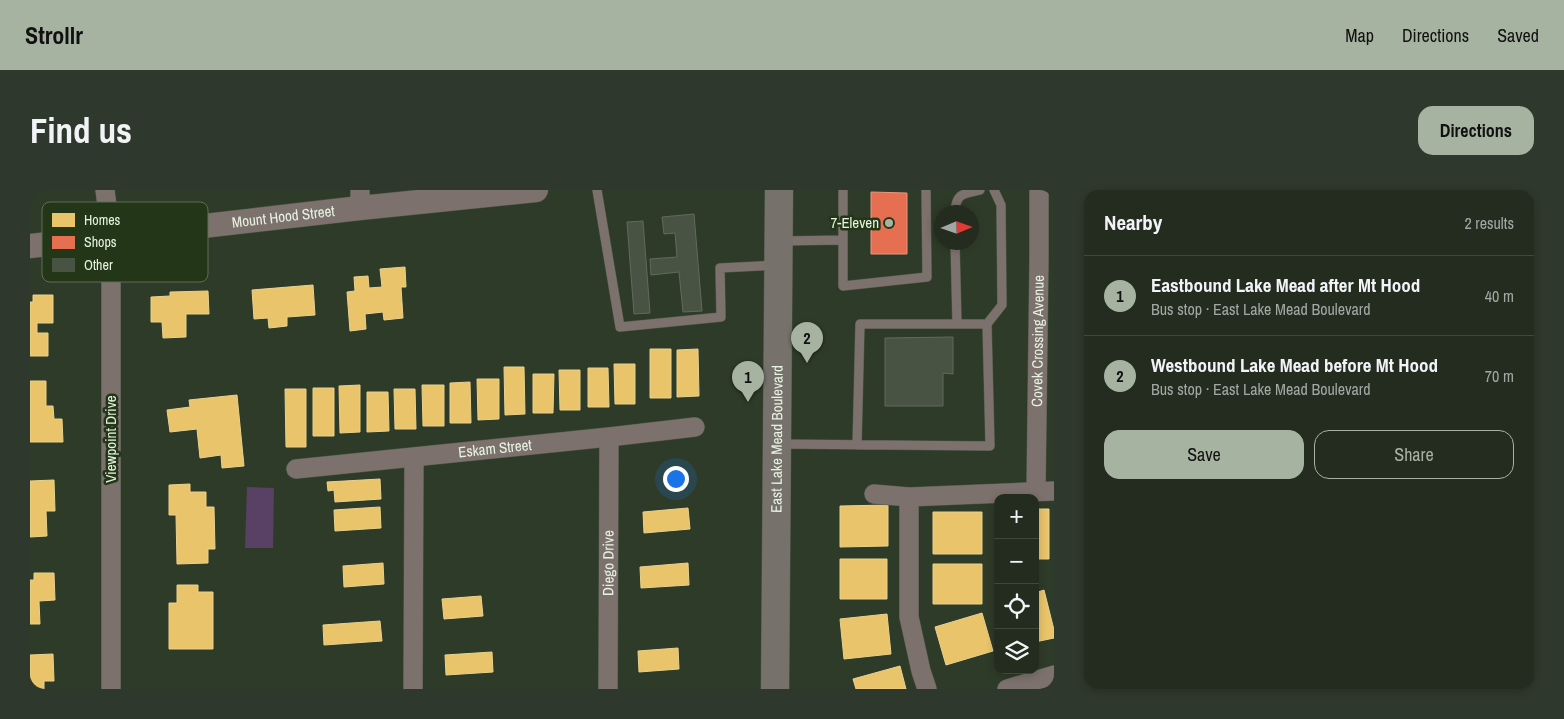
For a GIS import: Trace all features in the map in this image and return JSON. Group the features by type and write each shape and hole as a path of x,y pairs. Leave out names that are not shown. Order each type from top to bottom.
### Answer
{"main road":[{"name":"East Lake Mead Boulevard","path":"775,689 779,190"}],"street":[{"name":"Mount Hood Street","path":"208,222 360,199 536,190"},
{"name":"Covek Crossing Avenue","path":"1039,190 1047,257 1045,491"},
{"name":"Viewpoint Drive","path":"111,282 111,689"},
{"name":"Eskam Street","path":"296,469 695,427"},
{"name":"Diego Drive","path":"608,689 609,437"},
{"path":"413,689 414,456"},
{"path":"874,494 909,497 1045,491"},
{"path":"909,497 909,618 927,689"},
{"path":"1007,689 1054,675"}],"lane":[{"path":"597,190 620,327 721,317 720,268 778,253 843,240"},
{"path":"843,190 843,286 927,277 926,190"},
{"path":"956,205 956,200 960,196 980,190"},
{"path":"777,444 990,446 987,324 1002,304 1001,206 994,190"},
{"path":"955,250 957,324"},
{"path":"857,445 860,324 987,324"}],"shaded area":[{"path":"247,487 274,488 273,548 245,548"}],"building: Homes":[{"path":"405,267 406,287 401,287 403,318 384,320 383,312 365,314 366,329 350,331 347,292 355,291 354,277 368,276 369,288 382,287 380,269"},
{"path":"313,285 315,315 287,317 287,326 269,328 268,318 254,319 252,290"},
{"path":"208,291 209,314 186,314 186,337 163,338 162,322 151,322 151,297 170,296 170,292"},
{"path":"33,295 53,295 53,323 37,323 37,333 48,333 48,356 30,356 30,302 33,302"},
{"path":"650,349 671,349 671,398 650,398"},
{"path":"698,349 699,396 677,397 677,350"},
{"path":"614,364 635,364 635,404 615,404"},
{"path":"504,367 524,367 525,414 505,415"},
{"path":"588,368 608,368 609,407 588,407"},
{"path":"559,370 580,370 580,410 560,410"},
{"path":"533,374 554,374 553,413 533,413"},
{"path":"477,379 499,379 499,419 478,420"},
{"path":"30,381 46,381 46,406 53,406 54,419 62,419 63,442 30,442"},
{"path":"470,382 471,423 450,423 450,383"},
{"path":"360,385 360,432 340,433 339,386"},
{"path":"422,385 444,385 444,426 423,426"},
{"path":"313,388 334,388 334,436 313,436"},
{"path":"285,389 306,389 306,447 286,447"},
{"path":"394,389 415,389 416,429 395,429"},
{"path":"367,392 388,392 389,431 367,432"},
{"path":"237,395 244,466 222,468 221,455 200,458 197,429 170,432 167,410 190,407 189,400"},
{"path":"380,479 381,499 335,502 334,490 328,491 327,482"},
{"path":"54,480 55,511 46,511 47,536 30,537 30,481"},
{"path":"190,484 190,492 206,492 206,507 214,507 215,549 208,549 208,563 177,564 176,515 169,515 169,485"},
{"path":"888,505 888,546 840,547 840,506"},
{"path":"380,507 381,528 335,531 334,510"},
{"path":"688,508 690,529 644,533 643,512"},
{"path":"1039,509 1049,509 1049,559 1039,559"},
{"path":"933,512 982,512 982,554 933,554"},
{"path":"840,559 887,559 887,599 840,599"},
{"path":"383,563 384,584 344,587 343,566"},
{"path":"688,563 689,585 641,588 640,567"},
{"path":"933,564 982,564 982,604 933,604"},
{"path":"34,573 54,573 55,600 39,601 40,624 30,624 30,580 34,580"},
{"path":"177,585 198,585 198,592 213,592 213,649 169,649 169,603 177,603"},
{"path":"1044,590 1054,630 1054,638 1039,641 1039,629 1039,592"},
{"path":"481,596 483,616 444,619 442,599"},
{"path":"982,613 993,651 946,665 935,627"},
{"path":"887,614 891,654 844,659 840,619"},
{"path":"380,621 382,641 324,645 323,625"},
{"path":"678,648 679,669 639,672 638,651"},
{"path":"492,652 493,672 446,675 445,655"},
{"path":"53,654 54,681 44,681 44,689 30,689 30,655"},
{"path":"900,666 906,689 856,689 853,679"}],"building: Shops":[{"name":"7-Eleven","path":"871,192 907,193 907,254 871,254"}],"building: Other":[{"path":"694,214 702,311 683,312 679,272 651,275 650,259 677,257 675,233 664,234 662,217"},
{"path":"643,221 650,313 634,314 627,222"},
{"path":"953,337 953,374 943,373 943,406 885,406 885,338"}],"place":[{"name":"7-Eleven","path":"889,223"},
{"name":"Westbound Lake Mead before Mt Hood","path":"807,363"},
{"name":"Eastbound Lake Mead after Mt Hood","path":"748,402"}]}
